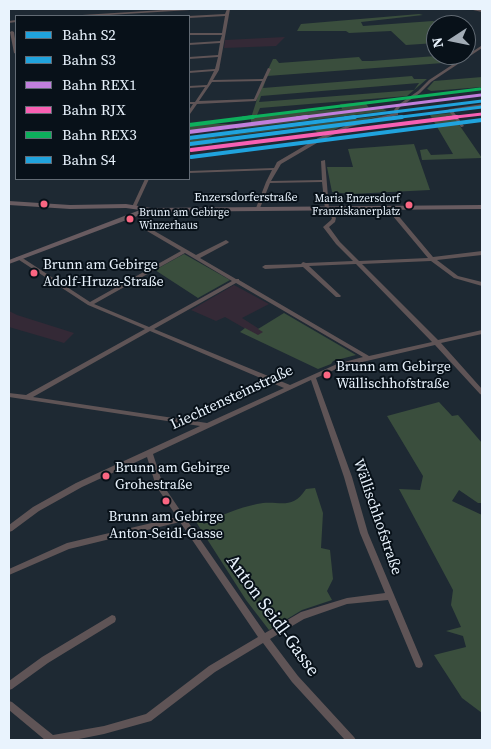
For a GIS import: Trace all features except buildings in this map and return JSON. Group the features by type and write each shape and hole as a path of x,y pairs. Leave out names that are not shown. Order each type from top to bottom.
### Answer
{"main road":[{"name":"Enzersdorferstraße","path":"9,205 134,207 150,210 482,207"},
{"path":"131,215 134,207"},
{"path":"9,262 131,215 150,210"}],"street":[{"path":"106,15 190,9"},
{"path":"190,111 217,70 228,9"},
{"path":"474,9 482,11"},
{"path":"190,17 227,15"},
{"path":"12,32 15,48"},
{"path":"190,34 223,34"},
{"path":"190,44 222,42"},
{"path":"258,208 274,169 279,163 349,126 397,114 396,110 399,106 414,97 430,81 482,46"},
{"path":"190,58 220,56"},
{"path":"190,103 255,100 262,80 269,69"},
{"path":"190,72 217,70"},
{"path":"190,87 262,80"},
{"path":"462,126 450,110 482,105"},
{"path":"323,161 327,208 334,218 326,227 356,262 436,342 482,393"},
{"path":"190,172 274,169"},
{"path":"134,207 147,180"},
{"path":"268,182 325,181"},
{"path":"388,208 432,259 456,276 482,284"},
{"path":"149,230 367,357"},
{"path":"197,257 226,242"},
{"path":"90,304 185,250"},
{"path":"265,267 432,259 482,253"},
{"path":"18,258 90,304 288,387"},
{"path":"303,264 338,296"},
{"path":"26,398 236,280"},
{"name":"Liechtensteinstraße","path":"9,529 36,509 80,484 339,365 482,332"},
{"name":"Wällischhofstraße","path":"312,377 348,477 364,533 419,664"},
{"path":"9,396 205,426"},
{"name":"Anton Seidl-Gasse","path":"149,452 160,486 264,638 295,679 351,740"},
{"path":"9,572 67,546 183,518"},
{"path":"9,705 52,740 104,730 148,718 212,669 301,616 347,602 390,596"},
{"path":"9,686 45,660 112,619"}],"shaded area":[{"path":"285,37 276,46 224,48 225,40"},
{"path":"234,285 269,304 242,318 264,332 258,336 225,317 216,321 191,310"},
{"path":"9,311 74,333 64,343 9,327"}],"green space":[{"path":"419,14 423,15 361,22 363,26 426,22 426,44 406,45 391,31 349,33 346,31 297,31 301,24"},
{"path":"359,57 362,61 372,61 426,57 426,64 267,76 263,88 412,76 414,79 427,79 407,96 260,108 257,115 342,109 340,104 365,102 369,108 393,106 383,109 387,111 190,133 190,124 251,124 251,118 263,80 273,59 276,59 279,63","holes":["419,83 414,90 259,102 261,96"]},
{"path":"482,77 482,87 431,91 427,89 434,81"},
{"path":"451,113 482,158 422,160 420,150 427,149 431,155 453,154 430,115"},
{"path":"387,115 347,124 321,136 310,126 215,138 212,144 190,146 190,140"},
{"path":"414,144 430,190 351,194 332,192 327,167 353,167 348,149"},
{"path":"184,254 230,280 198,298 155,270"},
{"path":"284,313 356,355 333,361 331,364 318,369 240,332 245,328 258,335 263,332 258,329"},
{"path":"439,402 452,416 458,415 482,443 482,503 478,503 459,490 452,501 482,515 482,713 462,698 434,655 466,647 463,636 446,631 461,627 451,605 453,590 399,489 420,490 423,476 387,416"},
{"path":"315,488 323,513 321,548 330,550 333,579 327,591 332,600 302,610 269,630 246,600 191,514 204,524 230,512 250,506 265,503 289,503 300,496 306,489"}],"rail line":[{"name":"REX3","path":"190,125 480,89"},
{"name":"REX1","path":"190,132 481,95"},
{"name":"S2","path":"190,138 482,101"},
{"name":"S3","path":"190,144 482,107"},
{"name":"RJX","path":"191,150 482,114"},
{"name":"S4","path":"191,157 482,120"}],"place":[{"name":"Maria Enzersdorf Franziskanerplatz","path":"409,205"},
{"name":"Brunn am Gebirge Winzerhaus","path":"130,219"},
{"name":"Brunn am Gebirge Adolf-Hruza-Straße","path":"34,273"},
{"name":"Brunn am Gebirge Wällischhofstraße","path":"327,375"},
{"name":"Brunn am Gebirge Grohestraße","path":"106,476"},
{"name":"Brunn am Gebirge Anton-Seidl-Gasse","path":"166,501"}]}
